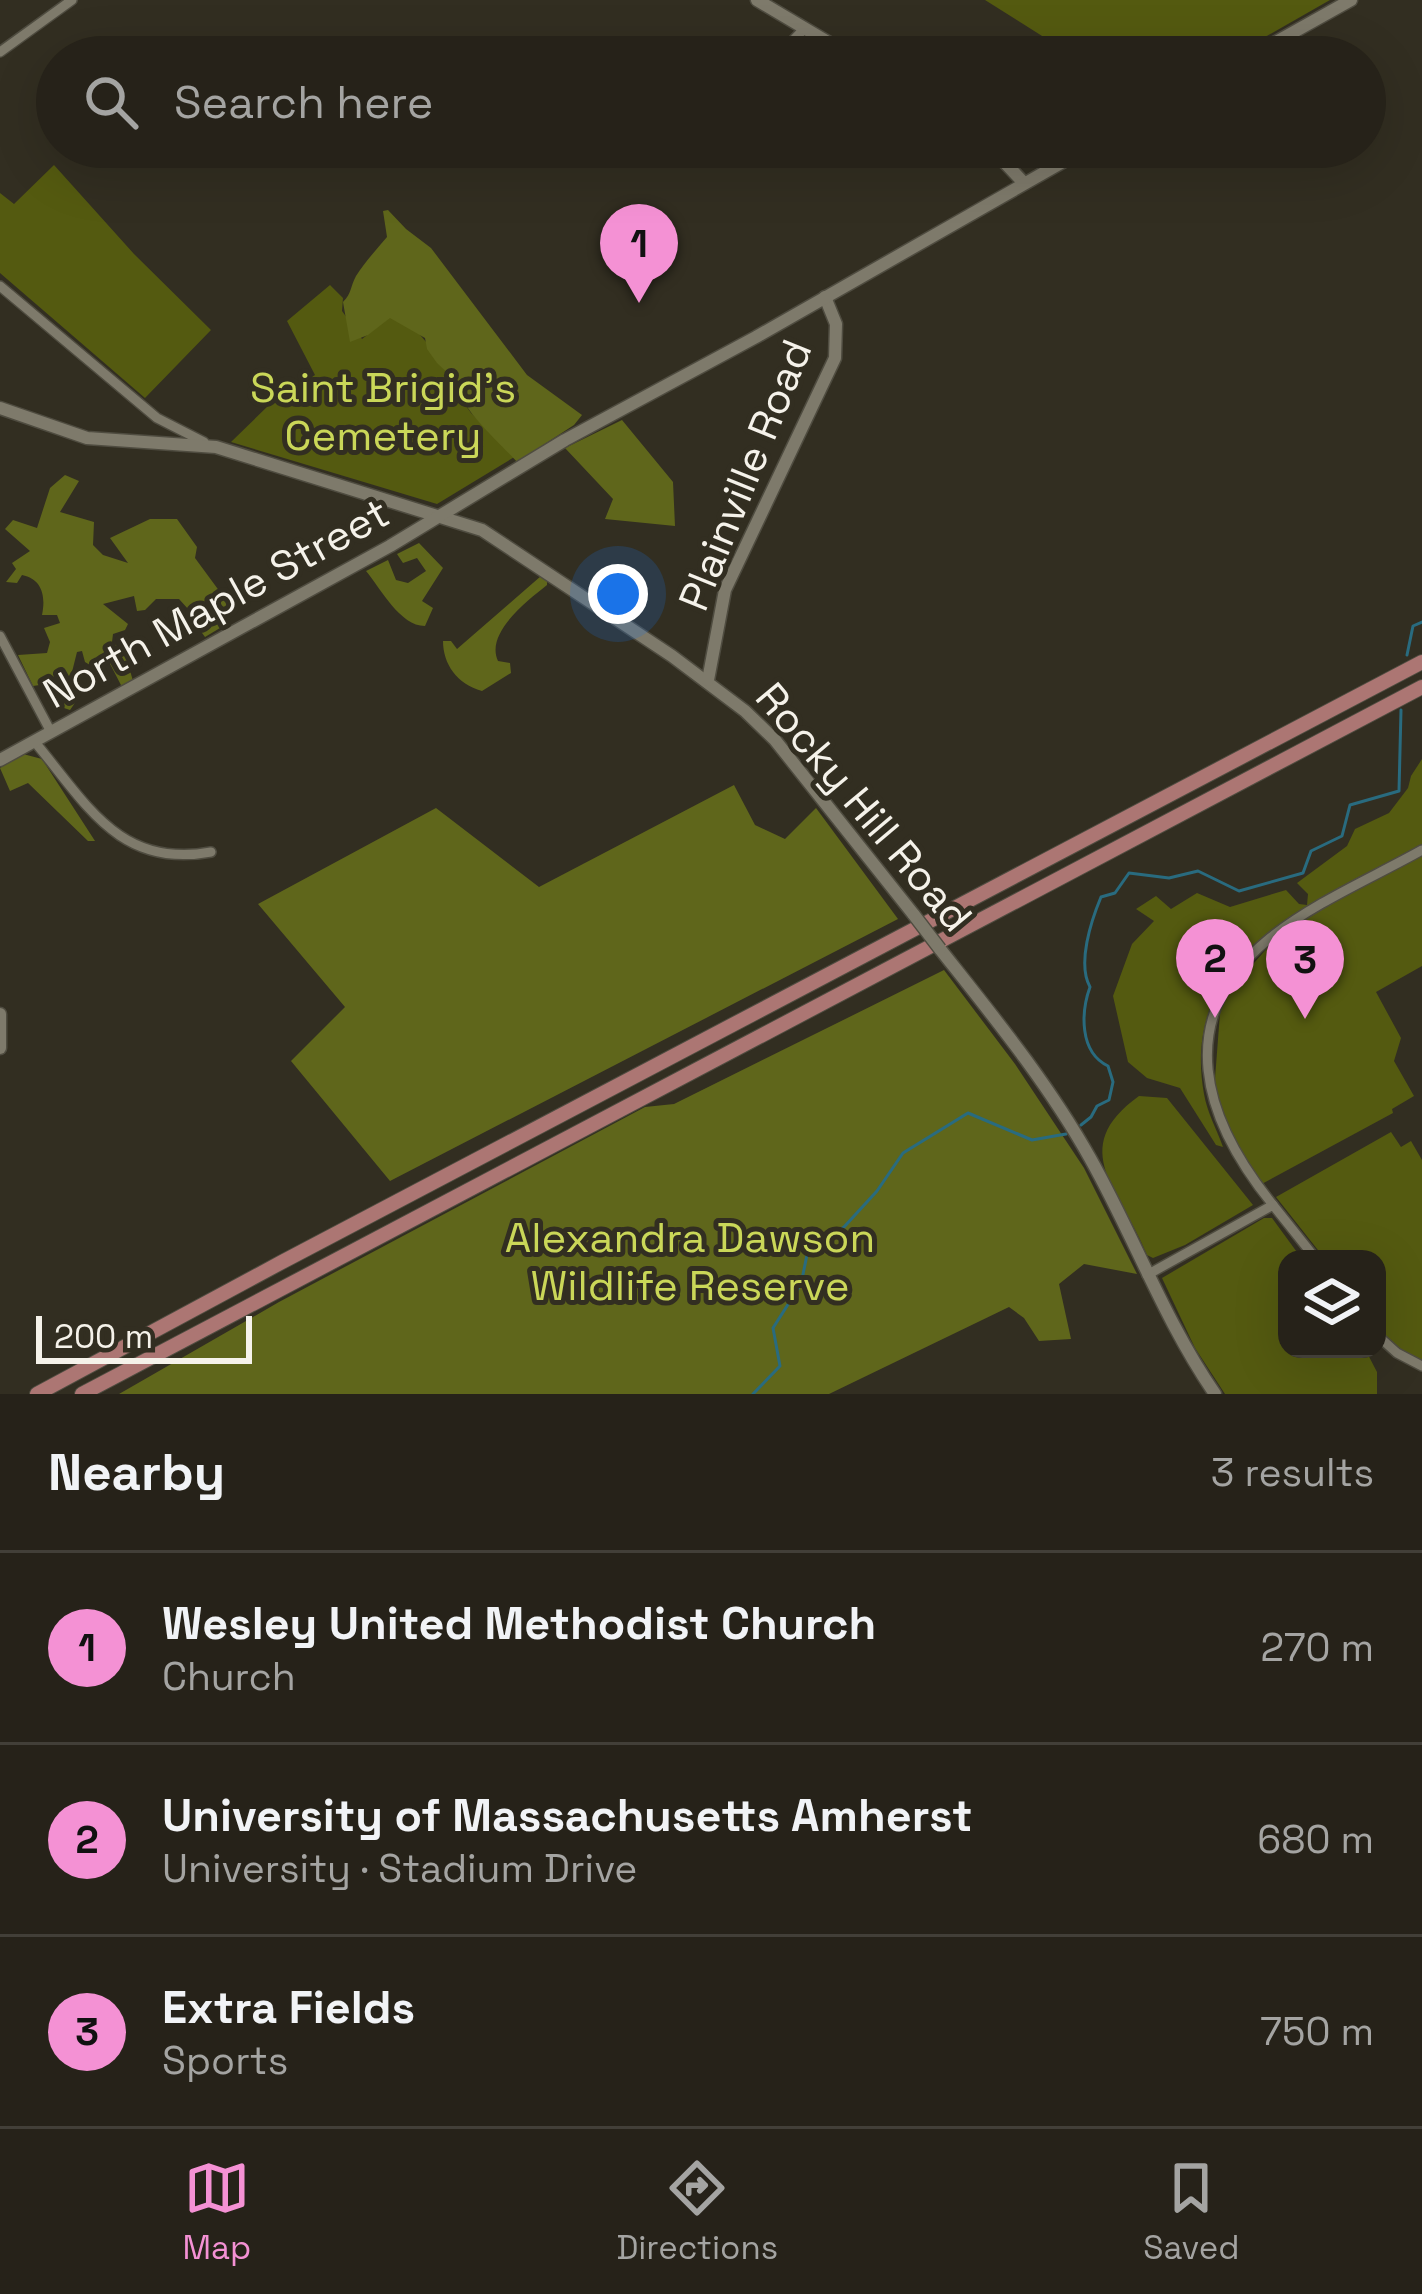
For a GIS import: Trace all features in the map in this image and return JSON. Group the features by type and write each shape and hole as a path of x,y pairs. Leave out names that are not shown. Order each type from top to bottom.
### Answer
{"main road":[{"path":"758,0 818,36"},
{"path":"1287,36 1351,0"},
{"path":"1009,168 1024,184"},
{"name":"North Maple Street","path":"0,760 1052,168"},
{"name":"Plainville Road","path":"708,680 724,590 835,358 836,324 825,297"},
{"name":"Rocky Hill Road","path":"0,408 87,438 217,447 443,514 502,542 708,680 775,740 1060,1108 1106,1186 1170,1322 1215,1394"},
{"path":"37,1394 1422,662"},
{"path":"82,1394 1422,687"},
{"path":"0,1014 0,1048"}],"street":[{"path":"0,52 72,0"},
{"path":"797,36 805,28"},
{"path":"0,286 157,418 217,447"},
{"path":"0,635 51,732"},
{"path":"34,741 109,829 128,844 174,856 211,852"},
{"path":"1309,1250 1230,1145 1213,1105 1210,1043 1221,1000 1239,970 1273,935 1422,850"},
{"path":"1147,1275 1273,1205"},
{"path":"1386,1344 1422,1366"}],"green space":[{"path":"985,0 1330,0 1267,36 1042,36"},
{"path":"51,168 57,168 211,330 145,398 0,273 0,193 14,204"},
{"path":"388,210 431,248 527,375 582,415 574,425 517,462 471,412 457,382 427,349 425,338 390,318 350,342 343,302 359,271 387,237 383,211"},
{"name":"Saint Brigid's Cemetery","path":"330,285 343,298 342,311 362,339 399,310 454,375 457,393 471,413 516,456 437,504 231,442 270,404 315,375 287,321"},
{"path":"622,420 673,482 675,526 605,519 613,499 565,448"},
{"path":"65,475 79,481 60,512 94,522 93,545 103,555 128,563 110,538 150,519 177,519 197,547 195,558 234,611 225,625 205,637 197,626 206,619 199,607 189,610 179,599 156,599 137,611 134,596 103,604 128,624 113,634 112,642 125,653 133,681 122,687 108,660 95,668 85,662 82,651 77,652 71,676 86,687 70,710 61,707 74,691 73,685 59,675 53,683 33,686 18,655 47,653 50,642 44,628 60,623 57,615 42,615 43,595 34,580 22,575 17,583 6,582 16,569 12,563 30,551 5,529 13,520 37,528 50,488"},
{"path":"419,543 443,568 422,601 433,608 425,626 399,613 366,571 388,560 396,580 408,583 426,571 417,558 403,563 397,554"},
{"path":"541,576 547,585 510,618 497,640 498,661 510,663 511,673 482,691 465,683 449,665 443,641 451,641 457,649"},
{"path":"23,754 42,759 95,841 88,841 28,783 10,791 0,768"},
{"path":"1422,759 1422,844 1302,909 1265,936 1235,966 1213,1002 1202,1044 1204,1094 1223,1147 1216,1145 1180,1088 1147,1078 1128,1062 1113,996 1132,944 1154,921 1136,909 1156,896 1171,909 1197,893 1230,907 1286,890 1299,904 1307,905 1308,894 1297,883 1347,846 1355,829 1389,813"},
{"path":"734,785 755,825 785,839 816,808 898,919 390,1181 291,1061 345,1007 258,904 436,808 539,887"},
{"path":"1422,850 1422,966 1376,992 1401,1038 1394,1061 1414,1096 1392,1109 1393,1113 1258,1186 1213,1105 1221,1000 1287,926"},
{"name":"Alexandra Dawson Wildlife Reserve","path":"944,970 1015,1064 1084,1168 1137,1274 1084,1264 1059,1284 1071,1339 1039,1341 1024,1318 1009,1307 829,1394 119,1394 279,1302 645,1107 674,1104"},
{"path":"1139,1096 1167,1098 1253,1205 1153,1258 1147,1255 1114,1191 1102,1153 1117,1115"},
{"path":"1391,1132 1401,1147 1411,1141 1422,1160 1422,1361 1386,1336 1386,1250 1318,1250 1276,1197"},
{"path":"1264,1218 1272,1218 1295,1250 1278,1250 1278,1358 1370,1358 1377,1372 1377,1394 1225,1394 1195,1348 1162,1278"}],"waterway":[{"path":"1407,655 1413,626 1422,622"},
{"path":"1081,1125 1109,1100 1113,1082 1085,1031 1090,987 1085,955 1101,897 1115,893 1129,873 1169,878 1198,871 1239,891 1303,873 1311,851 1342,836 1350,805 1399,791 1401,710"},
{"path":"753,1394 780,1366 773,1328 801,1284 808,1250 844,1227 903,1153 968,1113 1032,1140 1066,1134"}],"place":[{"name":"Wesley United Methodist Church","path":"639,303"},
{"name":"University of Massachusetts Amherst","path":"1215,1018"},
{"name":"Extra Fields","path":"1305,1019"}]}
